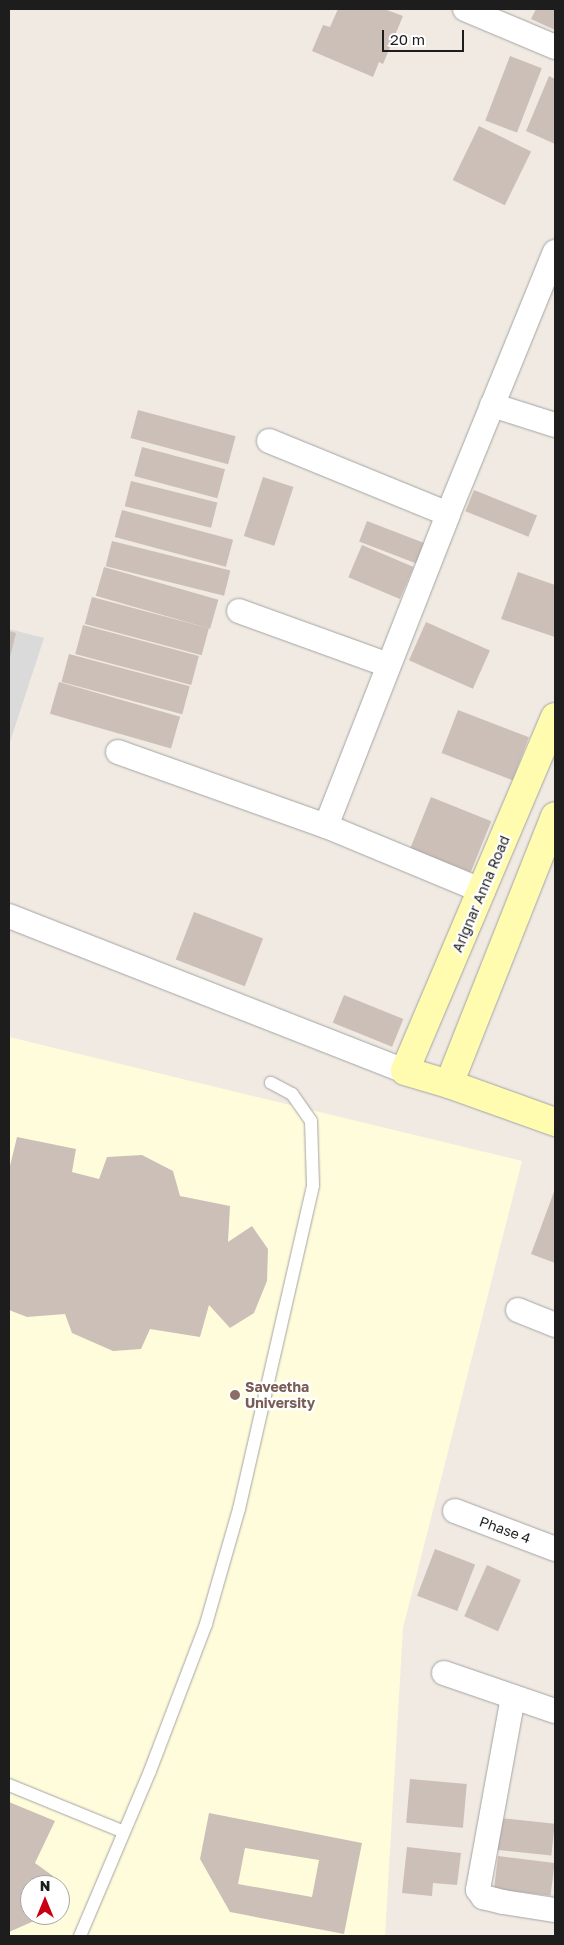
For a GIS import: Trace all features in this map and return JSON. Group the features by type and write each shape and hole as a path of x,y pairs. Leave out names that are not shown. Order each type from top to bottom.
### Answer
{"street":[{"path":"465,9 555,46"},
{"path":"326,826 448,514 555,252"},
{"path":"492,405 555,425"},
{"path":"269,441 448,514"},
{"path":"239,611 388,665"},
{"name":"Arignar Anna Road","path":"405,1071 483,891 555,717"},
{"path":"118,752 326,826 483,891"},
{"path":"449,1084 555,816"},
{"path":"9,916 405,1071 449,1084 555,1122"},
{"path":"518,1310 555,1325"},
{"name":"Phase 4","path":"455,1511 555,1549"},
{"path":"444,1673 555,1711"},
{"path":"513,1697 478,1890 483,1897 555,1910"}],"lane":[{"path":"80,1936 124,1832 206,1624 239,1509 313,1184 311,1121 292,1094 271,1083"},
{"path":"9,1785 124,1832"}],"shaded area":[{"path":"9,629 44,638 9,745"},
{"name":"Saveetha University","path":"9,1037 522,1161 403,1628 385,1936 9,1936"}],"building":[{"path":"338,9 384,9 403,16 383,64 379,62 373,77 312,51 323,25 330,27"},
{"path":"536,9 555,9 555,30 531,19"},
{"path":"510,56 542,68 517,133 485,120"},
{"path":"549,76 555,79 555,144 526,131"},
{"path":"479,126 531,151 505,205 453,180"},
{"path":"138,410 236,436 228,464 130,438"},
{"path":"142,447 225,469 217,498 134,476"},
{"path":"263,477 293,487 274,546 244,536"},
{"path":"131,481 217,503 211,528 125,506"},
{"path":"474,490 537,515 528,537 465,511"},
{"path":"122,510 233,540 226,567 115,537"},
{"path":"367,521 427,544 419,564 359,542"},
{"path":"112,541 230,571 224,596 106,566"},
{"path":"362,545 414,567 400,599 348,577"},
{"path":"104,567 218,600 210,629 96,596"},
{"path":"518,572 555,585 555,637 501,619"},
{"path":"92,597 209,628 202,655 85,624"},
{"path":"426,622 490,650 473,689 409,660"},
{"path":"83,625 199,656 191,685 75,654"},
{"path":"9,631 16,633 9,661"},
{"path":"69,654 190,686 182,714 61,682"},
{"path":"59,682 180,717 171,748 50,714"},
{"path":"458,710 529,737 512,780 442,753"},
{"path":"431,797 491,821 471,872 410,848"},
{"path":"194,912 263,939 245,986 176,960"},
{"path":"344,995 403,1019 392,1047 333,1023"},
{"path":"17,1137 76,1149 72,1172 99,1179 107,1157 142,1155 173,1171 180,1196 230,1206 228,1242 252,1226 268,1249 267,1281 254,1313 230,1328 209,1305 200,1337 150,1329 141,1349 113,1351 72,1333 65,1314 27,1317 9,1310 9,1170"},
{"path":"555,1189 555,1263 531,1254"},
{"path":"435,1549 475,1564 457,1611 417,1596"},
{"path":"487,1565 521,1580 498,1631 464,1616"},
{"path":"410,1779 467,1784 463,1828 406,1823"},
{"path":"9,1802 55,1821 35,1863 52,1875 20,1875 20,1925 25,1925 9,1932"},
{"path":"209,1813 362,1843 344,1934 230,1912 200,1859","holes":["245,1848 319,1860 312,1897 238,1884"]},
{"path":"500,1818 555,1824 551,1856 497,1850"},
{"path":"407,1847 461,1853 457,1885 433,1883 432,1896 402,1893"},
{"path":"498,1856 555,1863 551,1896 494,1889"}],"place":[{"name":"Saveetha University","path":"235,1395"}]}
